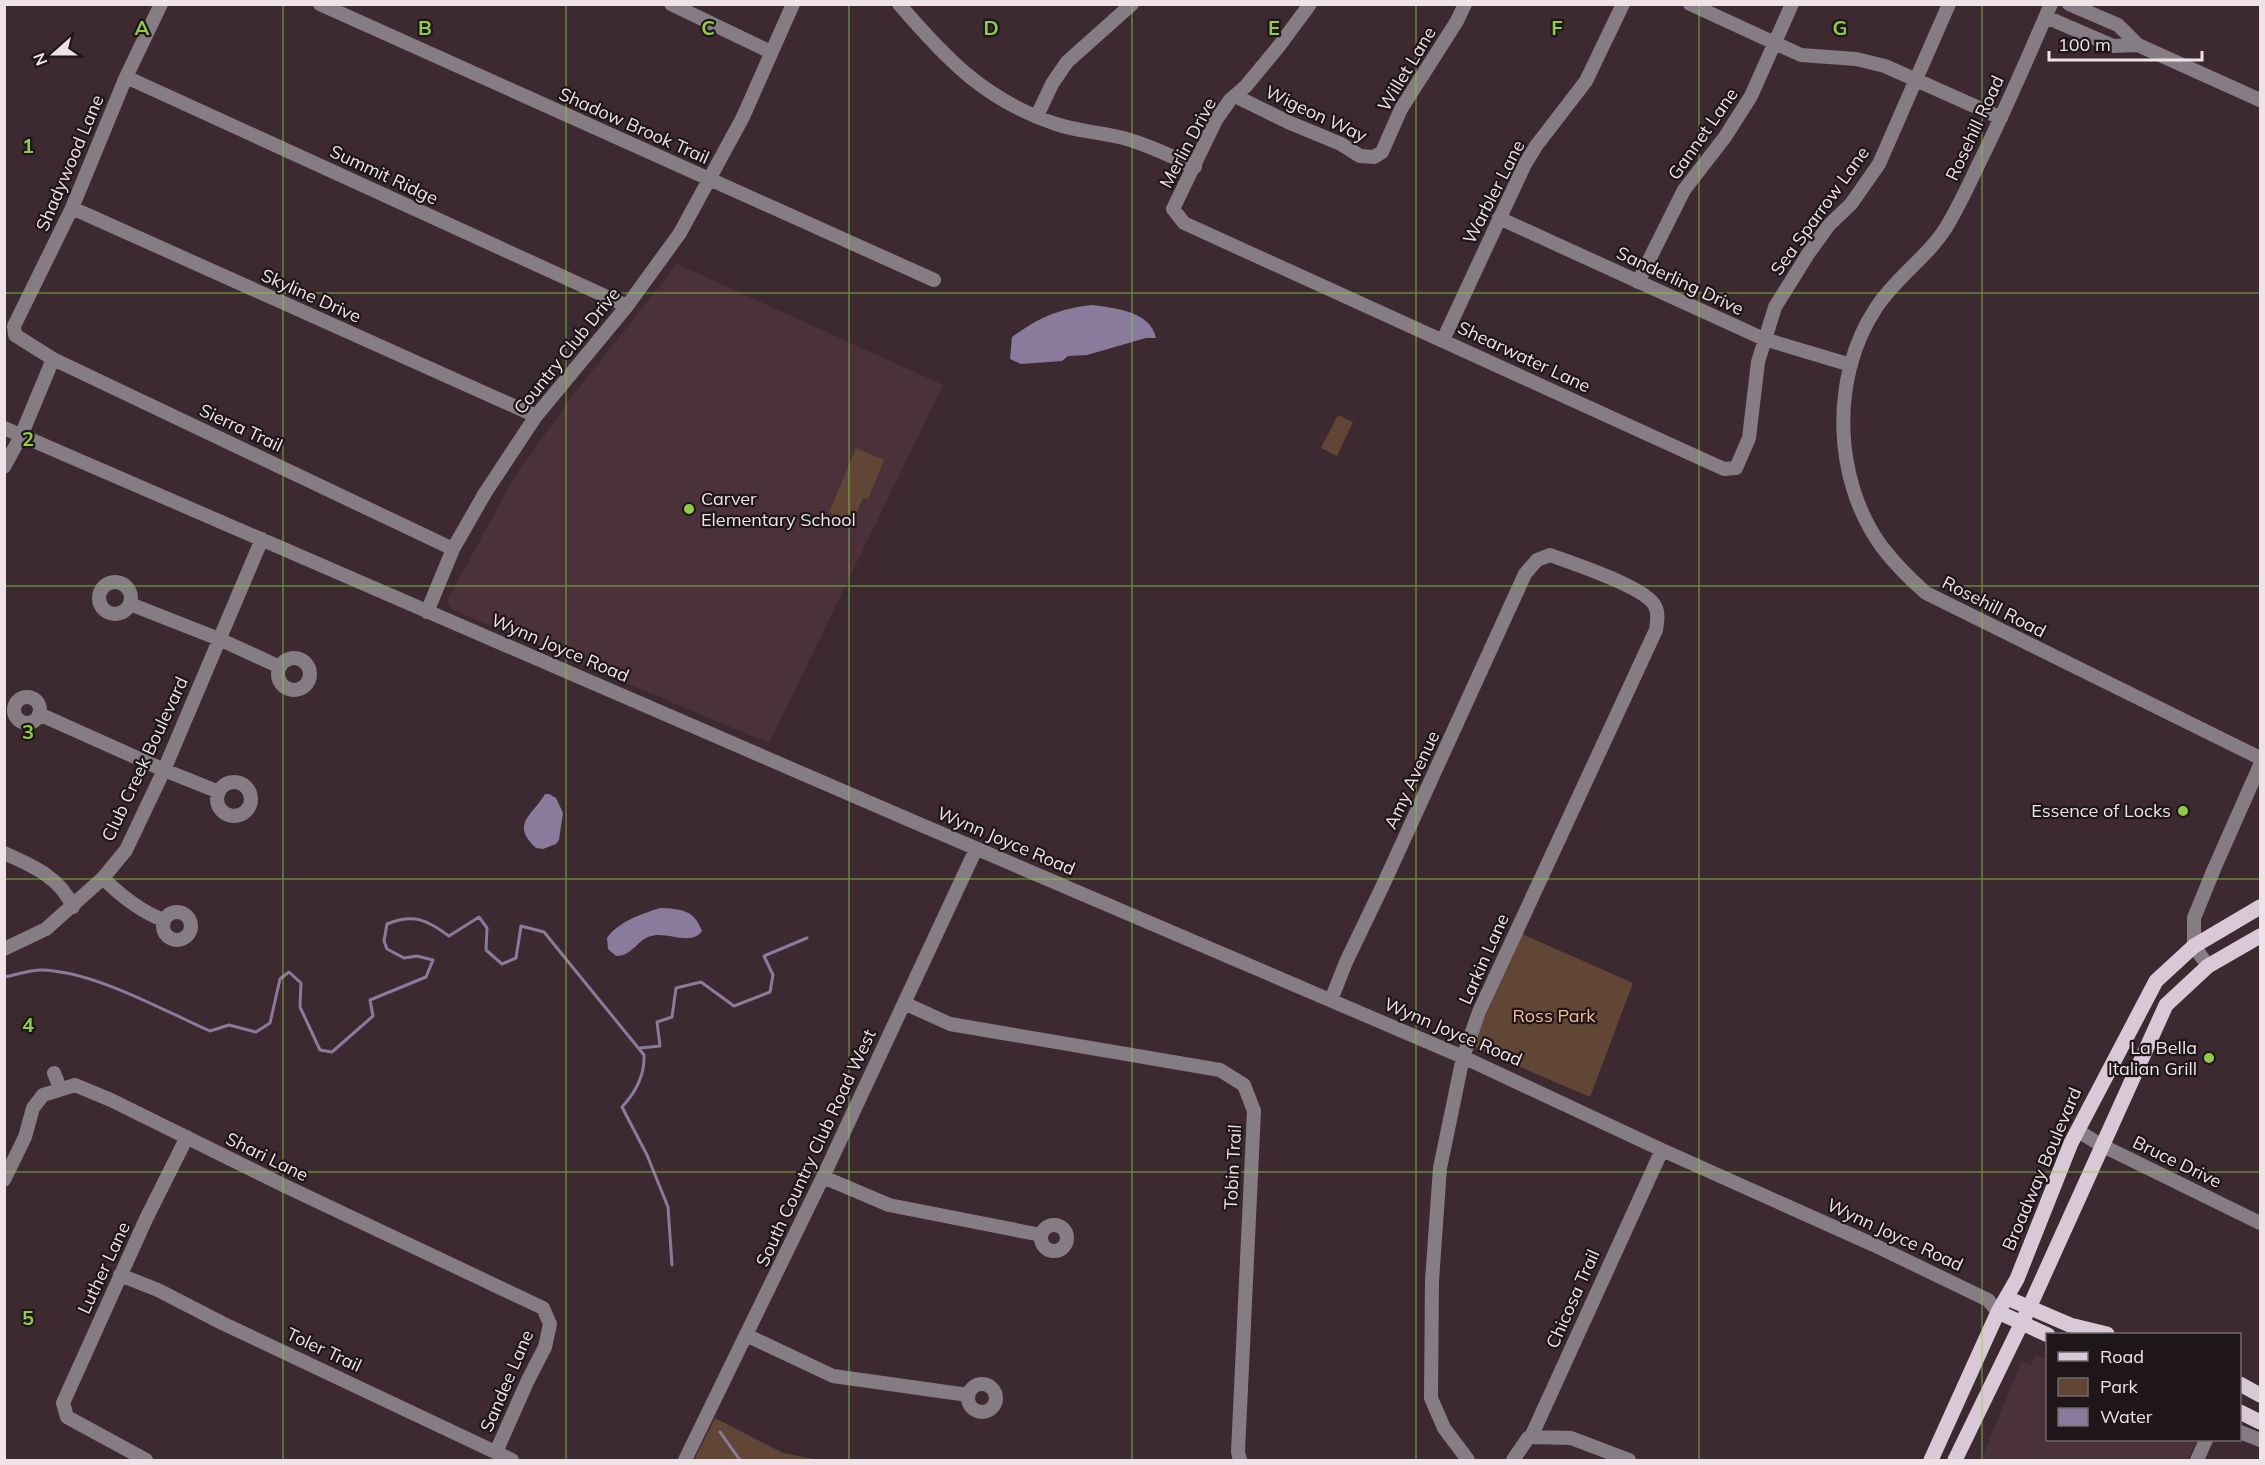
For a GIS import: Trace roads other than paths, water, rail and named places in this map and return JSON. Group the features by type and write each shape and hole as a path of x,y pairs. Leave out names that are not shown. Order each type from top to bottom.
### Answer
{"main road":[{"name":"Broadway Boulevard","path":"1931,1461 1998,1312 2017,1279 2071,1143 2156,981 2194,946 2260,907"},
{"path":"1955,1461 2029,1308 2166,1005 2208,966 2260,936"},
{"path":"2007,1298 2070,1325 2100,1333"},
{"name":"Wynn Joyce Road","path":"1998,1312 2046,1334"},
{"path":"2241,1385 2260,1395"},
{"path":"2241,1412 2260,1422"},
{"path":"1946,1429 1966,1438"}],"street":[{"name":"Shadywood Lane","path":"15,335 14,326 72,208 126,77 161,4"},
{"name":"Shadow Brook Trail","path":"320,4 934,280"},
{"path":"671,4 771,52"},
{"name":"Country Club Drive","path":"427,612 453,549 485,493 536,416 627,306 680,233 743,117 793,4"},
{"path":"899,4 955,66 992,94 1036,116 1067,127 1135,141 1195,167"},
{"path":"1036,116 1052,84 1067,62 1132,4"},
{"name":"Merlin Drive","path":"1179,217 1173,209 1216,120 1279,46 1310,4"},
{"name":"Willet Lane","path":"1382,152 1401,109 1451,31 1465,4"},
{"name":"Warbler Lane","path":"1443,340 1536,146 1586,81 1623,4"},
{"path":"1690,4 1776,44 1810,57 1871,62 1916,78 2001,118"},
{"name":"Gannet Lane","path":"1638,282 1684,190 1748,103 1792,4"},
{"name":"Sea Sparrow Lane","path":"1764,339 1775,307 1791,279 1829,225 1851,204 1879,164 1949,4"},
{"path":"2069,4 2118,25 2138,45 2260,100"},
{"path":"2049,10 2113,46 2138,45"},
{"name":"Rosehill Road","path":"2049,10 2001,118 1946,228 1930,248 1892,286 1875,309 1860,337 1851,365 1843,415 1847,467 1852,487 1873,533 1903,572 1936,599 2260,758"},
{"name":"Summit Ridge","path":"126,77 627,306"},
{"name":"Wigeon Way","path":"1235,96 1288,122 1341,144 1360,156 1374,157 1382,152"},
{"name":"Skyline Drive","path":"72,208 536,416"},
{"name":"Shearwater Lane","path":"1179,217 1184,223 1724,469 1736,468 1749,438 1758,362 1764,339"},
{"name":"Sanderling Drive","path":"1500,218 1764,339 1851,365"},
{"name":"Sierra Trail","path":"15,335 53,359 453,549"},
{"path":"4,467 21,436 53,359"},
{"name":"Wynn Joyce Road","path":"4,428 1463,1057 1874,1245 1988,1300 1998,1312"},
{"name":"Club Creek Boulevard","path":"4,949 46,929 103,878 126,850 164,770 262,539"},
{"name":"Larkin Lane","path":"1468,1461 1444,1428 1431,1398 1432,1281 1440,1168 1463,1057 1479,1012 1512,938 1656,630 1657,617 1655,606 1640,591 1550,555 1537,560 1525,574"},
{"name":"Amy Avenue","path":"1331,1000 1346,962 1525,574"},
{"path":"130,604 219,639 280,667"},
{"path":"39,714 219,792"},
{"path":"2208,966 2194,946 2194,918 2260,765"},
{"name":"South Country Club Road West","path":"685,1461 823,1177 976,849"},
{"path":"4,853 36,867 56,881 67,894 73,907"},
{"path":"103,878 116,891 146,913 163,920"},
{"name":"Tobin Trail","path":"904,1003 950,1024 1220,1070 1244,1085 1254,1111 1238,1452 1240,1461"},
{"path":"4,1180 25,1137 33,1108 43,1095 60,1088 54,1073"},
{"name":"Shari Lane","path":"60,1088 75,1085 111,1100 543,1308 550,1324"},
{"name":"Bruce Drive","path":"2078,1131 2101,1145 2260,1223"},
{"name":"Luther Lane","path":"146,1461 67,1417 63,1403 120,1275 187,1137"},
{"name":"Chicosa Trail","path":"1513,1461 1531,1437 1662,1150"},
{"path":"823,1177 889,1205 1041,1235"},
{"name":"Toler Trail","path":"120,1275 158,1290 222,1323 512,1461"},
{"path":"1988,1300 2007,1298"},
{"name":"Sandee Lane","path":"496,1452 545,1347 550,1324"},
{"path":"746,1335 833,1376 968,1395"},
{"path":"2241,1432 2260,1440"},
{"path":"1531,1437 1571,1438 1629,1461"},
{"path":"2197,1461 2206,1441"}],"water":[{"path":"1092,305 1130,312 1139,316 1153,329 1156,338 1146,338 1087,355 1068,356 1062,361 1021,364 1010,359 1012,337 1022,330 1059,312"},
{"path":"545,794 556,798 563,813 559,840 556,844 543,849 536,848 528,840 524,826"},
{"path":"660,908 680,910 690,914 702,931 698,935 687,938 650,936 622,955 616,956 608,949 607,938 617,927"}],"waterway":[{"path":"4,977 36,970 62,972 105,984 210,1031 229,1025 256,1032 270,1023 280,979 289,972 301,983 300,1007 320,1050 332,1052 373,1016 370,1000 426,977 433,960 417,956 404,958 387,949 384,941 387,924 405,919 420,920 449,936 479,917 487,928 486,950 502,964 516,958 521,926 544,932 644,1055 639,1083 622,1107 647,1155 668,1207 672,1265"},
{"path":"640,1048 660,1046 657,1022 672,1017 676,988 701,982 734,1006 770,992 773,975 764,956 807,938"},
{"path":"720,1432 740,1460"}],"place":[{"name":"Carver Elementary School","path":"689,509"},
{"name":"Essence of Locks","path":"2183,811"},
{"name":"La Bella Italian Grill","path":"2209,1058"}],"park label":[{"name":"Ross Park","path":"1554,1016"}]}
